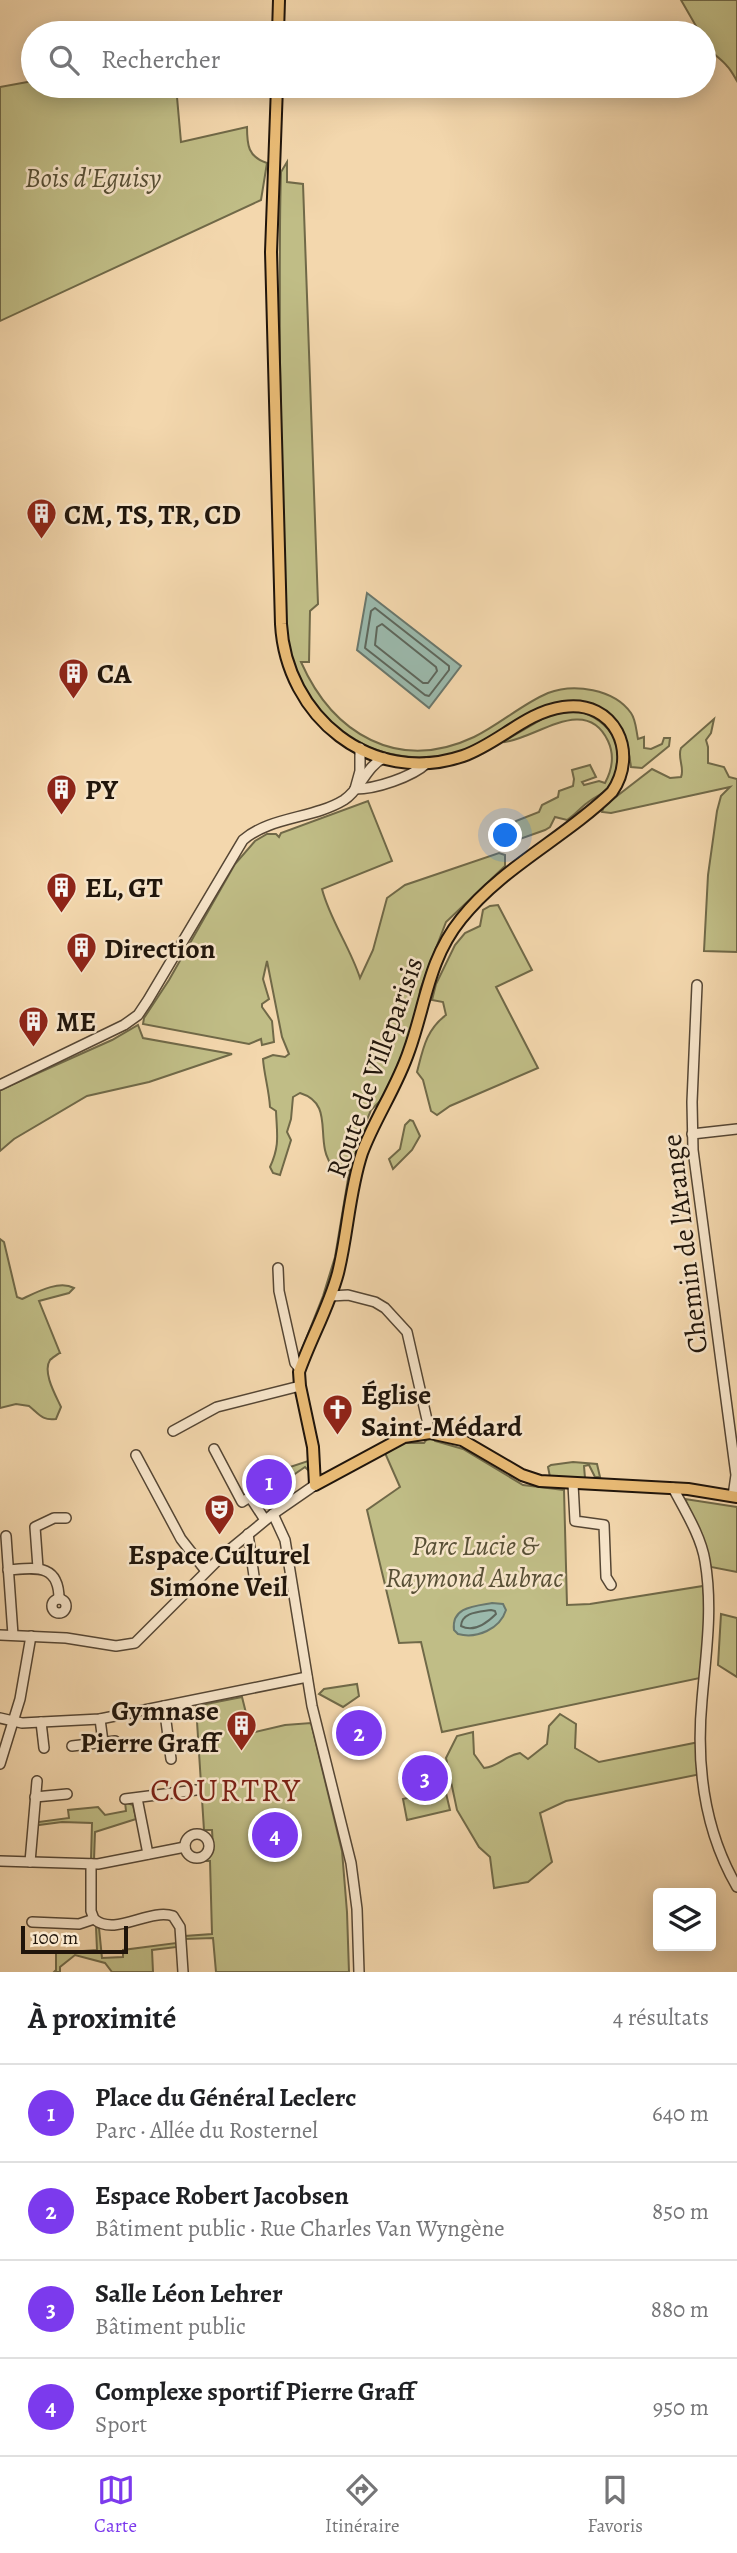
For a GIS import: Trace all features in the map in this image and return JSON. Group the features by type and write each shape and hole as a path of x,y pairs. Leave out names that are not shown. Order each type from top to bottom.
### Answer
{"main road":[{"path":"278,21 279,0"},
{"name":"Route de Villeparisis","path":"277,98 271,252 282,647 293,680 310,708 330,730 364,750 384,758 427,763 449,760 475,751 534,717 560,707 577,706 594,711 609,721 624,748 620,780 612,792 476,901 459,920 445,943 432,970 402,1071 359,1163 331,1296 300,1369"},
{"path":"300,1369 300,1387 313,1447 315,1485"},
{"path":"315,1485 404,1437 430,1433 462,1440 530,1478 573,1484 673,1488 735,1496"},
{"path":"313,1447 328,1476"}],"street":[{"path":"364,750 367,775"},
{"path":"355,789 364,750"},
{"path":"0,1085 132,1020 148,1000 243,840 259,830 344,800 363,783 378,760 384,758"},
{"path":"355,789 370,789 420,770 427,763"},
{"name":"Chemin de l'Arange","path":"697,985 692,1134 736,1475 735,1496"},
{"path":"692,1134 737,1129"},
{"path":"278,1268 279,1292 295,1363 300,1369"},
{"path":"331,1296 348,1295 374,1302 385,1308 407,1332 430,1433"},
{"path":"173,1431 217,1407 300,1387"},
{"path":"214,1449 242,1502 250,1497 269,1517 285,1540 307,1677 354,1876 359,1972"},
{"path":"136,1455 181,1539 206,1572"},
{"path":"573,1484 575,1521 604,1525 606,1577 611,1586"},
{"path":"0,1635 116,1646 135,1643 248,1534 315,1485"},
{"path":"673,1488 697,1534 705,1559 710,1613 701,1703 701,1774 712,1827 737,1887"},
{"path":"38,1567 35,1527 54,1518 66,1518"},
{"path":"248,1534 254,1576"},
{"path":"6,1536 13,1636"},
{"path":"8,1570 38,1567 47,1571 55,1578 60,1599"},
{"path":"0,1764 20,1699 31,1636"},
{"path":"0,1718 12,1722 100,1719 307,1677"},
{"path":"164,1706 171,1759"},
{"path":"100,1719 103,1742"},
{"path":"41,1722 44,1748"},
{"path":"72,1746 115,1741"},
{"path":"30,1862 37,1781"},
{"path":"125,1799 196,1790"},
{"path":"35,1797 67,1794"},
{"path":"137,1798 148,1854"},
{"path":"0,1861 91,1864 185,1847"},
{"path":"91,1864 91,1910 94,1919 106,1926 162,1915 173,1916 180,1927 183,1972"},
{"path":"32,1922 79,1924 94,1919"}],"green space":[{"path":"681,0 737,0 737,81 716,55 716,21 693,21"},
{"name":"Bois d'Eguisy","path":"21,83 21,98 177,98 181,142 247,127 247,139 252,154 267,163 261,200 0,321 0,87"},
{"path":"287,162 287,182 303,184 318,604 310,611 309,662 301,662 315,687 331,709 350,727 371,740 394,748 419,751 446,747 474,737 548,693 570,689 593,690 615,698 624,705 635,722 638,739 644,737 644,748 651,749 662,744 664,738 670,738 669,746 642,768 631,767 621,729 611,717 585,703 567,701 549,705 479,745 446,755 416,757 386,753 357,742 333,725 306,692 289,651 284,619 280,243 281,172"},
{"path":"579,711 599,721 613,736 619,756 615,778 606,790 567,820 555,817 550,827 545,830 517,838 516,821 539,812 542,805 558,797 559,791 573,786 572,770 590,765 596,777 582,782 584,785 599,781 605,783 612,763 610,747 599,727 587,721 560,722 505,742 551,714"},
{"path":"714,719 711,733 706,740 708,763 724,767 729,777 737,779 737,952 704,951 708,875 717,811 721,796 730,787 611,813 602,812 604,806 652,769 670,778 681,777 681,748"},
{"path":"368,801 392,861 322,889 360,978 373,950 387,898 405,885 499,853 505,855 505,866 446,922 420,990 417,1027 382,1099 371,1110 366,1122 368,1130 335,1271 301,1358 298,1359 335,1257 350,1167 331,1166 325,1150 319,1109 315,1102 300,1093 293,1097 287,1132 291,1140 280,1175 273,1173 270,1167 277,1146 276,1111 270,1107 263,1059 273,1055 285,1057 289,1054 282,1037 267,961 263,979 269,999 262,1007 272,1021 274,1042 262,1045 261,1039 249,1044 143,1024 144,1018 169,980 235,864 255,841 267,834 276,834 279,837 281,833"},
{"path":"498,905 532,970 496,987 538,1068 450,1106 437,1115 431,1111 423,1080 417,1072 430,1034 446,1015 443,1002 432,1000 436,984 455,945 465,933 480,926 483,910"},
{"path":"138,1025 143,1038 232,1054 149,1082 87,1096 14,1139 0,1151 0,1090 112,1040"},
{"path":"410,1120 420,1136 412,1150 393,1169 389,1159 400,1149 405,1125"},
{"path":"0,1239 4,1242 17,1297 22,1299 55,1286 74,1288 69,1293 39,1301 60,1353 50,1360 48,1365 51,1384 61,1407 56,1419 44,1418 29,1406 16,1404 0,1408"},
{"name":"Parc Lucie & Raymond Aubrac","path":"434,1438 435,1441 463,1449 523,1485 564,1490 567,1605 590,1604 703,1586 706,1620 700,1678 442,1732 421,1642 399,1643 367,1510 400,1487 385,1453 404,1443 424,1443 427,1439"},
{"path":"308,1461 309,1471 305,1467 276,1487 279,1491 263,1501 254,1484"},
{"path":"573,1462 597,1464 600,1477 595,1477 589,1465 584,1466 585,1478 550,1477 548,1467 551,1465"},
{"path":"685,1499 737,1507 737,1572 711,1567 703,1539"},
{"path":"721,1614 737,1618 737,1677 718,1665"},
{"path":"357,1684 359,1696 343,1707 319,1694 324,1689"},
{"path":"242,1697 251,1733 285,1725 311,1723 342,1851 349,1972 216,1972 213,1938 185,1939 185,1936 212,1934 210,1861 205,1861 213,1847 212,1830 204,1830 196,1706"},
{"path":"560,1714 576,1724 575,1748 599,1762 699,1742 701,1774 566,1801 540,1813 552,1862 528,1882 494,1888 490,1857 479,1847 457,1810 446,1758 457,1736 473,1732 474,1754 484,1768 520,1753 528,1759 547,1744 549,1726"},
{"path":"445,1789 450,1810 407,1820 403,1799"},
{"path":"125,1802 133,1805 136,1819 95,1832 94,1860 91,1860 92,1823 62,1822 36,1827 36,1820 39,1822 69,1818 68,1810 98,1807 105,1815 126,1811"},
{"path":"96,1927 99,1928 102,1958 123,1957 123,1950 176,1943 177,1947 152,1950 153,1972 112,1972 105,1963 75,1955 60,1967 60,1972 54,1972 56,1953 97,1950"}],"water":[{"path":"367,593 461,666 429,708 357,650"},
{"path":"492,1603 503,1604 506,1610 493,1627 473,1635 458,1634 454,1630 456,1616 460,1612"}],"place":[{"name":"CM, TS, TR, CD","path":"41,541"},
{"name":"CA","path":"74,700"},
{"name":"PY","path":"62,816"},
{"name":"EL, GT","path":"62,914"},
{"name":"Direction","path":"81,975"},
{"name":"ME","path":"33,1048"},
{"name":"Église Saint-Médard","path":"338,1437"},
{"name":"Place du Général Leclerc","path":"269,1482"},
{"name":"Espace Culturel Simone Veil","path":"219,1537"},
{"name":"Espace Robert Jacobsen","path":"359,1733"},
{"name":"Gymnase Pierre Graff","path":"242,1753"},
{"name":"Salle Léon Lehrer","path":"425,1778"},
{"name":"Complexe sportif Pierre Graff","path":"275,1835"}],"district":[{"name":"COURTRY","path":"226,1790"}]}
